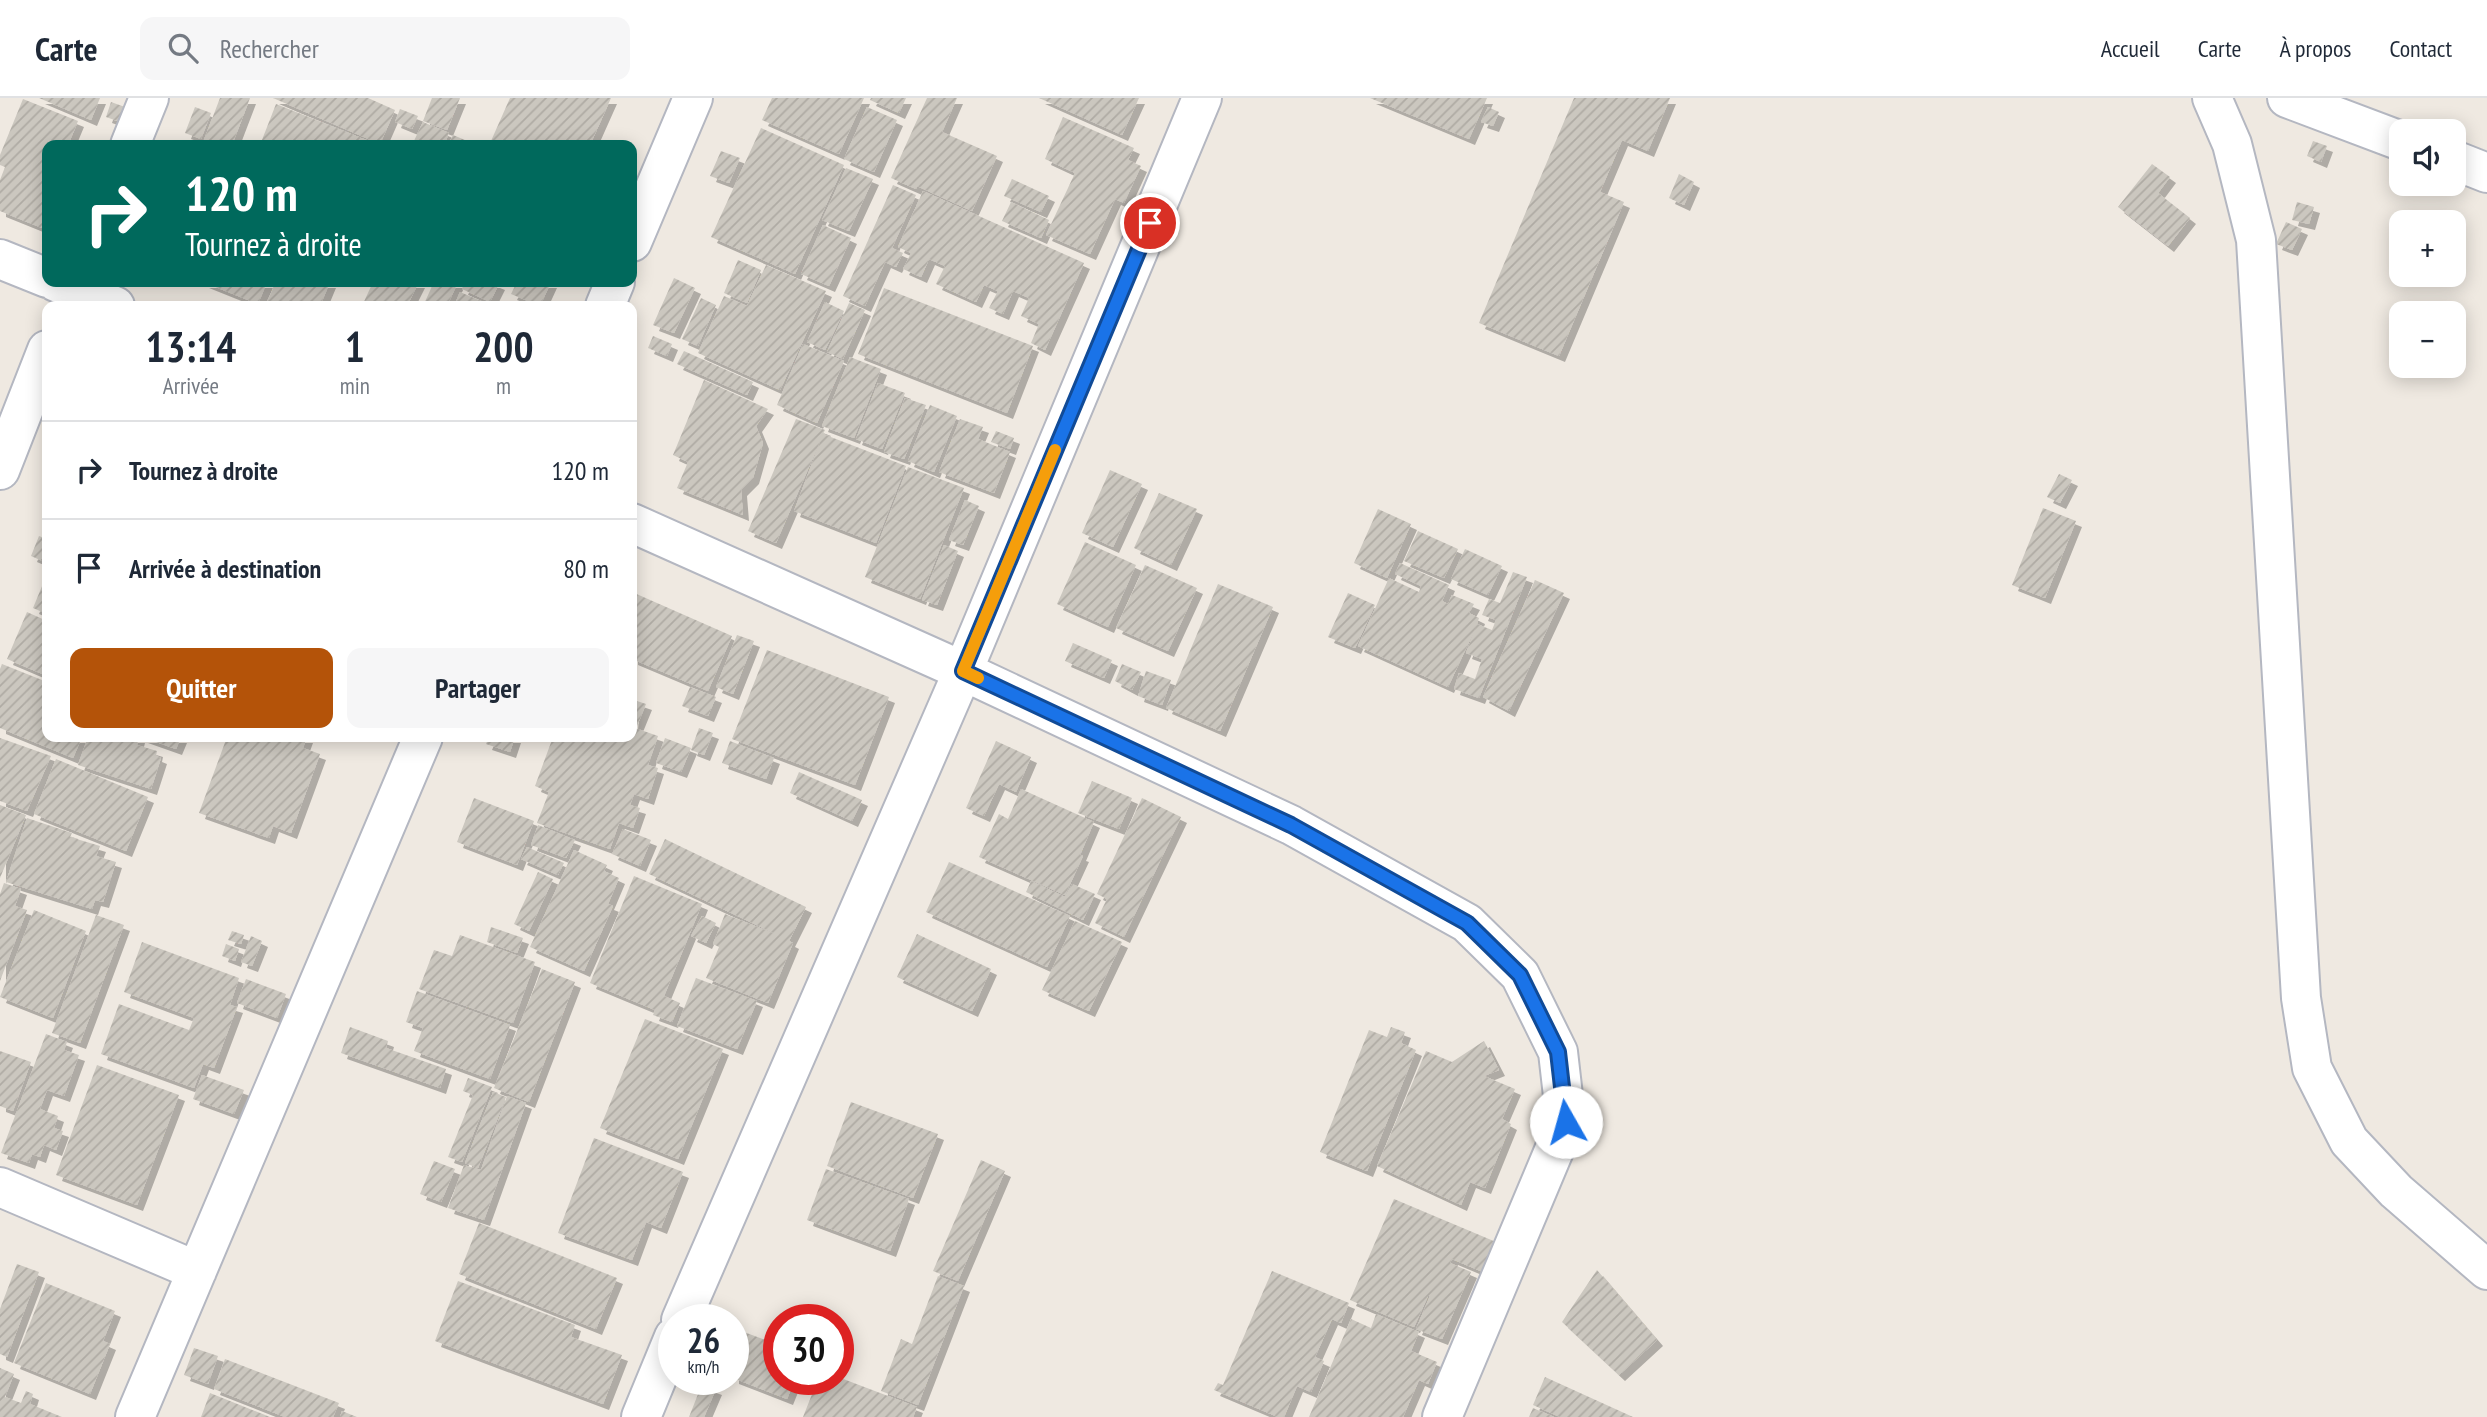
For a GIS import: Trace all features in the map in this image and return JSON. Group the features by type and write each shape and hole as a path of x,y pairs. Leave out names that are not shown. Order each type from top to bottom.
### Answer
{"street":[{"path":"132,140 149,98"},
{"path":"637,230 692,98"},
{"path":"688,1304 963,671 1202,98"},
{"path":"2212,98 2232,144 2256,240 2301,998 2312,1068 2349,1141 2396,1191 2487,1270"},
{"path":"2287,98 2389,136"},
{"path":"2466,165 2487,173"},
{"path":"0,259 42,278"},
{"path":"63,287 101,301"},
{"path":"0,470 42,363"},
{"path":"637,525 963,671 1291,825 1467,923 1520,975 1558,1052 1566,1122 1442,1417"},
{"path":"135,1417 421,742"},
{"path":"0,1187 197,1270"},
{"path":"641,1417 658,1376"}],"building":[{"path":"39,98 100,98 91,120"},
{"path":"220,98 250,98 234,140 204,140"},
{"path":"273,98 368,98 395,110 382,140 371,140"},
{"path":"432,98 460,98 447,130 423,121"},
{"path":"510,98 611,98 592,140 491,140"},
{"path":"772,98 864,98 839,154 762,120"},
{"path":"906,98 899,113 870,100"},
{"path":"927,98 957,98 942,132 997,156 972,211 917,186 916,189 891,178"},
{"path":"1039,98 1139,98 1122,135"},
{"path":"1370,98 1487,98 1469,139"},
{"path":"1574,98 1670,98 1648,151 1622,140 1600,192 1624,202 1559,356 1479,323"},
{"path":"23,99 78,121 70,140 42,140 42,228 0,211 0,180 5,167 0,165 0,155"},
{"path":"111,102 125,107 120,122 106,117"},
{"path":"276,104 366,140 262,140"},
{"path":"195,107 211,113 201,139 185,133"},
{"path":"867,107 897,120 874,172 844,159"},
{"path":"1488,107 1499,112 1493,126 1481,122"},
{"path":"400,109 418,116 412,129 395,122"},
{"path":"1063,117 1134,148 1128,160 1141,166 1124,203 1115,199 1090,254 1046,235 1075,173 1045,159"},
{"path":"423,122 449,133 446,140 414,140"},
{"path":"761,128 844,165 795,274 711,237"},
{"path":"453,135 465,140 450,140"},
{"path":"2313,141 2327,146 2321,162 2307,156"},
{"path":"721,151 740,158 729,183 710,176"},
{"path":"2152,164 2170,177 2158,193 2190,218 2168,246 2118,207"},
{"path":"846,168 873,179 849,231 822,220"},
{"path":"1679,174 1694,182 1684,205 1669,198"},
{"path":"1012,179 1049,196 1041,212 1004,196"},
{"path":"893,185 916,195 892,248 903,253 896,267 885,262 865,306 843,296"},
{"path":"923,191 1084,263 1045,350 1031,343 1039,324 1021,316 1029,298 1013,291 1003,314 989,308 998,291 984,285 976,302 936,284 945,266 929,259 921,277 903,269 911,253 898,247"},
{"path":"1011,202 1049,220 1041,238 1002,221"},
{"path":"2297,202 2314,207 2309,224 2292,220"},
{"path":"2286,222 2302,229 2292,250 2276,244"},
{"path":"823,225 851,238 829,286 801,274"},
{"path":"738,260 761,270 747,303 724,293"},
{"path":"766,265 826,291 780,390 698,353 724,296 747,306"},
{"path":"674,278 695,288 674,333 653,325"},
{"path":"216,287 265,287 259,301 250,301"},
{"path":"274,287 328,287 322,301 267,301"},
{"path":"371,287 416,287 410,301 364,301"},
{"path":"432,287 456,287 449,301 425,301"},
{"path":"463,287 498,287 490,301 462,289"},
{"path":"514,287 549,287 542,301 528,301 511,294"},
{"path":"884,288 1033,346 1007,413 858,354"},
{"path":"460,292 481,301 456,301"},
{"path":"701,298 716,305 698,346 682,339"},
{"path":"825,302 844,311 825,350 807,342"},
{"path":"849,303 865,310 843,359 827,352"},
{"path":"653,336 672,344 667,356 648,348"},
{"path":"803,344 844,361 817,423 777,405"},
{"path":"684,351 753,382 747,395 677,364"},
{"path":"850,357 881,369 854,438 822,426"},
{"path":"704,380 768,409 756,426 763,443 753,478 741,490 743,515 677,488 688,462 673,455"},
{"path":"878,383 905,393 882,449 856,439"},
{"path":"905,398 926,405 904,459 884,452"},
{"path":"930,405 957,416 934,472 908,461"},
{"path":"796,419 825,430 823,434 906,466 876,543 794,511 822,437 776,543 748,531"},
{"path":"960,419 983,427 978,439 1010,452 994,493 939,472"},
{"path":"996,431 1014,438 1010,449 991,442"},
{"path":"908,467 964,488 920,599 865,577"},
{"path":"1110,470 1142,484 1113,547 1082,533"},
{"path":"2059,474 2072,480 2060,503 2047,497"},
{"path":"1159,493 1197,509 1171,565 1134,548"},
{"path":"965,500 979,506 963,545 949,540"},
{"path":"2043,508 2076,521 2045,598 2012,585"},
{"path":"1378,509 1411,524 1387,578 1354,563"},
{"path":"1418,531 1458,549 1444,578 1404,561"},
{"path":"39,536 42,537 42,561 31,556"},
{"path":"1085,542 1136,565 1108,627 1057,604"},
{"path":"944,545 958,551 937,605 922,600"},
{"path":"1465,549 1502,566 1488,595 1451,579"},
{"path":"1400,563 1449,585 1442,601 1448,604 1452,595 1474,604 1469,613 1479,618 1477,624 1492,630 1496,620 1482,615 1489,599 1500,603 1513,572 1527,577 1479,698 1454,689 1459,673 1475,679 1482,659 1466,653 1476,627 1448,687 1358,646 1389,578 1419,592 1421,586 1395,574"},
{"path":"1145,565 1197,588 1168,651 1116,628"},
{"path":"1535,580 1564,593 1509,711 1483,697"},
{"path":"1218,584 1273,607 1220,731 1166,708"},
{"path":"42,586 42,612 33,608"},
{"path":"1348,593 1375,605 1355,648 1328,637"},
{"path":"637,594 732,636 708,691 637,661"},
{"path":"27,612 42,619 42,674 7,659"},
{"path":"737,635 754,641 733,694 716,687"},
{"path":"1073,643 1112,660 1104,678 1065,661"},
{"path":"767,650 889,697 855,785 732,739"},
{"path":"2,664 42,680 42,742 80,742 73,758 0,728"},
{"path":"1122,664 1141,672 1132,690 1115,681"},
{"path":"1146,671 1171,680 1162,705 1138,696"},
{"path":"690,687 716,697 708,716 682,706"},
{"path":"637,701 646,704 637,726"},
{"path":"699,728 713,733 704,755 691,750"},
{"path":"637,729 658,736 648,765 658,768 648,799 634,794 630,805 640,808 633,828 619,823 610,849 537,823 549,792 535,786 551,742 637,742"},
{"path":"0,738 51,756 27,811 0,801"},
{"path":"665,738 691,748 681,772 656,763"},
{"path":"730,741 774,758 766,779 722,763"},
{"path":"996,741 1031,757 1016,792 999,784 984,816 966,808"},
{"path":"86,742 138,742 137,745 157,751 156,756 161,758 151,789 78,765"},
{"path":"156,742 179,742 176,749"},
{"path":"225,742 305,742 303,748 320,754 291,833 273,826 269,838 199,813"},
{"path":"487,742 513,742 510,752 486,744"},
{"path":"56,759 148,797 126,851 34,814"},
{"path":"799,772 862,800 852,821 790,793"},
{"path":"1092,781 1132,798 1119,829 1078,813"},
{"path":"1021,789 1094,822 1080,855 1083,856 1065,895 979,857 999,814 1008,819"},
{"path":"474,798 534,821 517,865 457,842"},
{"path":"1142,798 1181,817 1124,937 1095,923 1107,899 1097,894"},
{"path":"0,805 26,815 0,878"},
{"path":"27,818 72,833 70,837 100,846 96,856 116,862 103,902 95,900 92,909 6,882"},
{"path":"538,825 575,840 566,858 531,845"},
{"path":"623,829 651,840 640,866 612,854"},
{"path":"665,839 806,907 789,941 793,943 768,1003 706,978 719,947 713,944 725,914 780,936 649,874"},
{"path":"527,847 564,863 558,875 521,859"},
{"path":"574,850 607,865 604,871 619,878 608,904 613,906 584,971 530,947"},
{"path":"949,862 1070,916 1047,967 926,912"},
{"path":"538,872 553,879 529,931 514,924"},
{"path":"634,876 702,904 664,996 680,1003 672,1022 653,1015 655,1010 590,983"},
{"path":"1031,881 1065,897 1072,884 1095,894 1083,920 1026,892"},
{"path":"4,883 21,889 15,906 27,910 0,981 0,894"},
{"path":"34,910 86,931 53,1018 0,997"},
{"path":"96,915 124,925 80,1043 52,1033"},
{"path":"702,916 716,923 706,943 691,936"},
{"path":"1075,921 1122,942 1089,1011 1042,990"},
{"path":"491,927 523,938 517,953 487,942"},
{"path":"232,931 244,935 241,944 228,940"},
{"path":"917,934 991,969 972,1011 897,977"},
{"path":"460,935 535,962 513,1023 419,989 434,950 452,956"},
{"path":"251,936 262,941 252,966 241,962"},
{"path":"142,942 239,978 230,1005 237,1007 214,1068 203,1064 194,1088 101,1054 119,1004 189,1030 194,1018 124,992"},
{"path":"226,944 239,949 235,961 222,956"},
{"path":"542,969 575,982 529,1102 494,1088"},
{"path":"696,978 757,1001 737,1049 677,1026"},
{"path":"246,979 286,994 277,1018 237,1003"},
{"path":"417,991 510,1025 490,1079 414,1051 423,1028 406,1022"},
{"path":"645,1019 723,1049 678,1159 600,1128"},
{"path":"350,1027 388,1041 386,1048 446,1069 440,1088 341,1053"},
{"path":"1391,1027 1405,1032 1401,1043 1416,1050 1367,1171 1320,1152 1369,1030 1387,1037"},
{"path":"46,1034 67,1042 64,1050 79,1055 64,1096 47,1090 40,1109 58,1116 54,1128 63,1131 56,1150 44,1145 40,1157 32,1154 29,1163 1,1153"},
{"path":"1484,1041 1499,1070 1484,1076 1515,1089 1502,1119 1511,1124 1485,1188 1470,1182 1461,1205 1377,1166 1426,1051 1452,1062"},
{"path":"0,1051 31,1062 13,1111 0,1106"},
{"path":"97,1065 179,1095 137,1205 56,1175"},
{"path":"202,1075 244,1090 234,1114 193,1099"},
{"path":"468,1078 492,1087 462,1162 448,1157 473,1095 463,1091"},
{"path":"493,1092 506,1097 478,1168 465,1163"},
{"path":"507,1096 526,1103 484,1220 448,1208 464,1165 481,1170"},
{"path":"851,1102 938,1134 913,1198 827,1166"},
{"path":"594,1138 683,1172 661,1228 646,1222 632,1260 558,1233"},
{"path":"981,1160 1005,1171 958,1281 933,1271"},
{"path":"434,1161 455,1169 441,1202 420,1194"},
{"path":"826,1169 909,1199 890,1251 807,1220"},
{"path":"1394,1199 1496,1242 1483,1272 1452,1259 1450,1263 1471,1272 1442,1339 1416,1329 1430,1296 1414,1327 1350,1300"},
{"path":"479,1223 617,1278 596,1329 459,1274"},
{"path":"17,1264 39,1272 7,1357 0,1354 0,1309"},
{"path":"1597,1270 1657,1340 1619,1375 1562,1322"},
{"path":"1272,1271 1349,1303 1341,1323 1332,1319 1315,1357 1324,1361 1311,1392 1297,1386 1284,1417 1278,1417 1214,1390 1218,1383 1223,1385"},
{"path":"938,1276 964,1286 918,1405 881,1391 901,1339 912,1344"},
{"path":"458,1281 575,1325 571,1337 622,1355 603,1404 435,1341"},
{"path":"46,1283 115,1311 103,1341 110,1344 90,1394 14,1363"},
{"path":"1376,1314 1419,1332 1411,1351 1437,1362 1428,1384 1419,1380 1403,1417 1309,1417 1351,1319 1371,1328"},
{"path":"749,1334 763,1339 763,1390 749,1384"},
{"path":"194,1348 218,1356 208,1384 184,1375"},
{"path":"225,1359 339,1403 333,1417 285,1417 214,1389"},
{"path":"0,1368 14,1374 5,1397 21,1403 26,1391 33,1394 30,1404 62,1417 0,1417"},
{"path":"1545,1377 1633,1417 1560,1417 1533,1405"},
{"path":"854,1383 917,1407 913,1417 803,1417 812,1395 854,1395"},
{"path":"210,1393 270,1417 201,1417"},
{"path":"698,1395 713,1395 704,1417 689,1417"},
{"path":"1533,1408 1554,1417 1529,1417"},
{"path":"342,1411 357,1417 340,1417"}],"slow traffic":[{"path":"978,678 963,671 1055,450"}],"route":[{"path":"1150,223 963,671 1291,825 1467,923 1520,975 1558,1052 1566,1122"}]}
